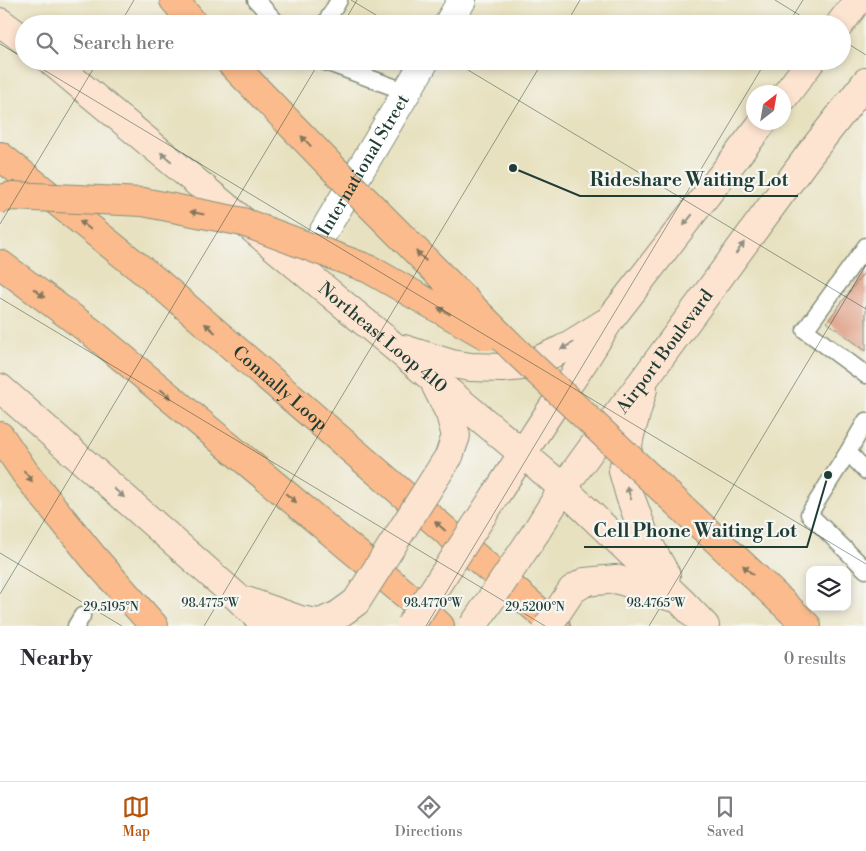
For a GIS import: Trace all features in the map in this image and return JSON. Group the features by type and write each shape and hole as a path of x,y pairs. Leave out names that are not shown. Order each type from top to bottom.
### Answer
{"highway":[{"path":"174,0 186,15"},
{"path":"238,70 517,352 807,626"},
{"name":"Connally Loop","path":"0,156 161,285 556,626"},
{"path":"0,199 12,196 142,202 243,222 368,269 517,352"},
{"path":"0,264 94,334 416,602 440,626"},
{"path":"0,436 26,474 93,557 154,626"}],"main road":[{"path":"847,15 858,0"},
{"path":"0,22 15,33"},
{"name":"Northeast Loop 410","path":"62,70 563,488 706,626"},
{"path":"791,88 804,70"},
{"name":"Airport Boulevard","path":"473,626 563,488 809,155 866,82"},
{"path":"410,626 609,321 757,130"},
{"path":"392,345 452,364 471,367 522,366 563,348 609,321"},
{"path":"648,374 630,435 623,471 645,537 680,600"},
{"path":"238,598 300,620 320,623 338,615 356,602 449,456 456,436 450,414 432,379"},
{"path":"0,388 238,598 267,626"},
{"path":"548,626 572,590 585,582 616,579 680,600"},
{"path":"238,598 251,626"}],"street":[{"path":"453,15 462,0"},
{"name":"International Street","path":"301,269 420,70"}],"lane":[{"path":"256,0 270,15"},
{"path":"331,15 340,0"},
{"path":"347,70 407,92"},
{"path":"864,254 844,288 805,330 866,374"},
{"path":"866,421 809,514 866,570"},
{"path":"848,452 866,471"}],"building":[{"path":"866,270 866,351 827,322"}],"place":[{"name":"Rideshare Waiting Lot","path":"513,168"},
{"name":"Cell Phone Waiting Lot","path":"828,475"}]}
